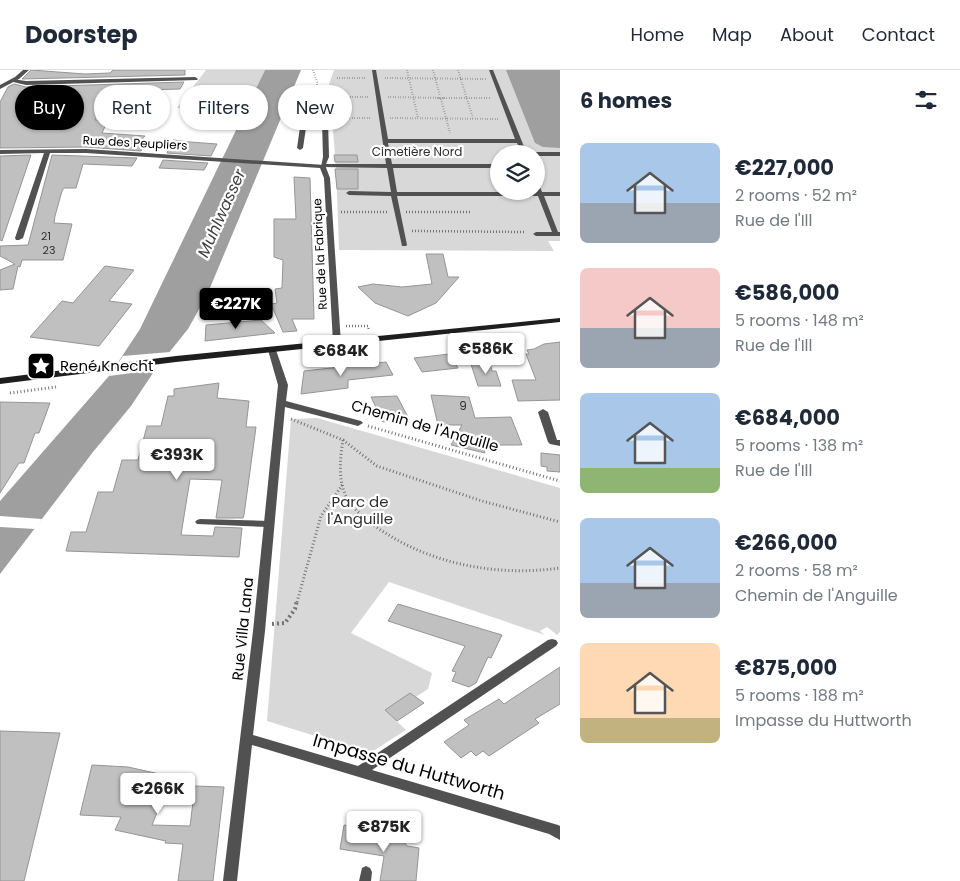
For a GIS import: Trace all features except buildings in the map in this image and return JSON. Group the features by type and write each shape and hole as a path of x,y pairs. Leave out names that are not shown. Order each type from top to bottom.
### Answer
{"main road":[{"path":"0,380 176,359 560,320"}],"street":[{"path":"0,87 12,81 26,70"},
{"path":"12,81 26,83 195,79"},
{"path":"19,238 48,151"},
{"name":"Rue des Peupliers","path":"0,152 86,151 323,166"},
{"name":"Rue de la Fabrique","path":"323,166 327,178 337,343"},
{"name":"Rue Villa Lana","path":"246,738 283,385 272,350"},
{"name":"Chemin de l'Anguille","path":"281,403 358,423"},
{"path":"543,412 553,442 560,443"},
{"path":"360,772 552,643"},
{"path":"230,881 246,738"},
{"name":"Impasse du Huttworth","path":"246,738 553,829 560,834"}],"lane":[{"path":"374,70 377,78 394,194 404,245"},
{"path":"491,70 520,145"},
{"path":"300,148 303,130"},
{"path":"325,130 326,157 323,166 490,167"},
{"path":"386,141 518,141"},
{"path":"545,154 560,154"},
{"path":"349,193 490,194"},
{"path":"545,194 560,194"},
{"path":"536,234 558,234 543,200"},
{"path":"200,522 269,524"}],"path":[{"path":"313,70 317,85"},
{"path":"407,70 418,118"},
{"path":"432,70 452,141"},
{"path":"458,70 473,118"},
{"path":"337,78 494,79"},
{"path":"352,97 502,98"},
{"path":"352,118 510,119"},
{"path":"341,212 472,212"},
{"path":"401,231 517,231 536,234"},
{"path":"280,416 343,440 377,466 482,501 560,522"},
{"name":"Chemin de l'Anguille","path":"358,423 560,481"},
{"path":"343,440 340,452 346,499 369,521 393,538 426,554 481,569 519,571 560,568"},
{"path":"259,626 285,622 295,609 321,516 343,484"}],"green space":[{"path":"206,70 265,70 258,85 195,85"},
{"name":"Cimetière Nord","path":"334,70 560,70 560,241 548,241 554,251 339,250 333,130 352,130 352,85 329,85"},
{"name":"Parc de l'Anguille","path":"317,418 560,488 560,632 557,635 547,627 540,631 545,635 389,582 351,633 432,673 428,689 411,700 395,703 385,710 406,730 370,753 267,721 291,419"}],"water":[{"name":"Muhlwasser","path":"265,70 301,70 295,85 278,85 278,125 207,295 188,329 155,370 131,406 93,452 0,574 0,501 109,376 140,329 236,130 268,130 268,85 258,85"},
{"path":"506,70 560,70 560,148 545,147 545,145 535,143"}],"pier":[{"path":"170,352 155,370 109,376 123,356"},
{"path":"0,516 42,519 35,529 0,527"}],"place":[{"name":"René Knecht","path":"41,366"}]}
